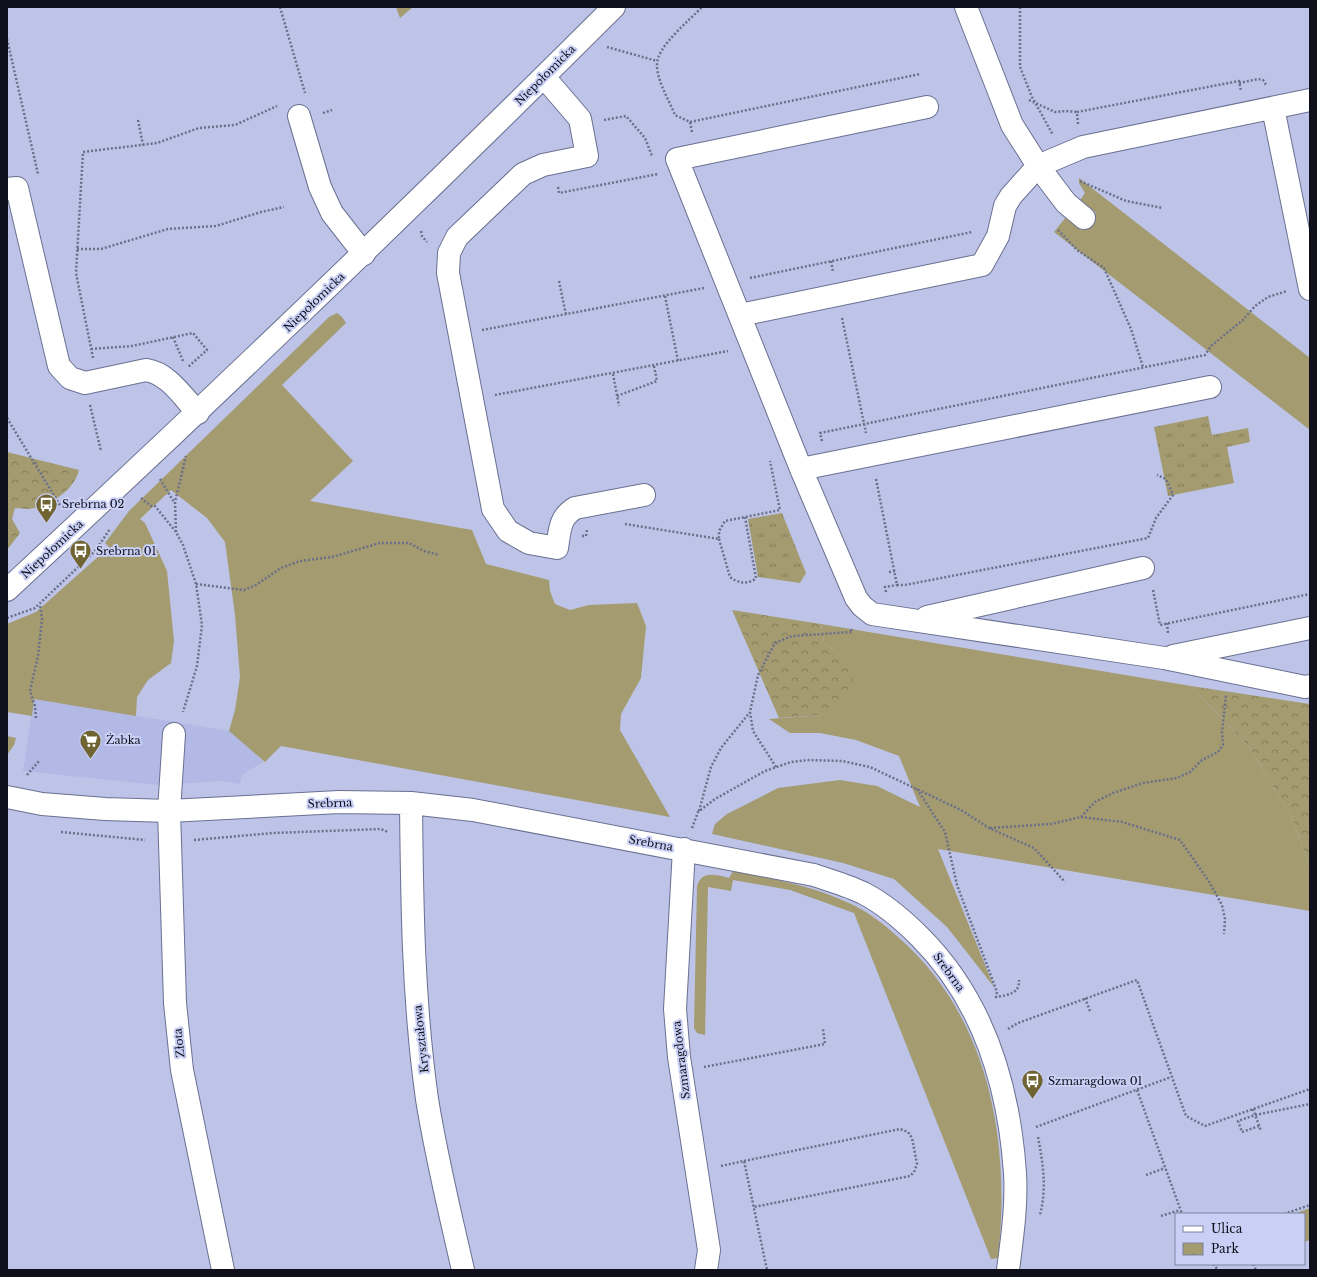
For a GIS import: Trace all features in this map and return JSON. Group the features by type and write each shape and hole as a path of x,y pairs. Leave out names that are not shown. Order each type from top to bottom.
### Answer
{"street":[{"name":"Niepołomicka","path":"7,590 198,413 364,254 614,7"},
{"path":"966,7 1012,125 1038,166 1066,203 1084,218"},
{"path":"544,77 580,119 587,156 543,165 523,174 458,237 449,253 448,273 493,509 508,531 529,543 557,548 559,533 566,514 575,508 644,495"},
{"path":"1270,99 1310,288"},
{"path":"740,315 982,265 998,236 1005,206 1011,196 1038,166 1083,147 1245,113 1270,99 1310,100"},
{"path":"299,106 320,187 332,212 364,254"},
{"path":"927,107 677,159 801,469 856,598 862,606 872,614 915,619 1164,658 1305,687 1310,686"},
{"path":"7,189 17,188 59,366 70,378 85,383 146,370 155,371 164,376 198,413"},
{"path":"801,469 1210,387"},
{"path":"915,619 1143,568"},
{"path":"1164,658 1310,628"},
{"name":"Złota","path":"174,734 169,811 175,1003 182,1070 222,1270"},
{"name":"Srebrna","path":"7,797 42,804 105,809 169,811 339,802 411,803 473,810 814,875 865,894 902,918 939,956 967,997 994,1059 1005,1098 1015,1174 1015,1218 1008,1270"},
{"name":"Kryształowa","path":"411,803 414,970 427,1098 436,1152 463,1270"},
{"name":"Szmaragdowa","path":"684,849 676,1009 679,1057 709,1250 706,1270"}],"path":[{"path":"1020,7 1020,67 1035,103 1056,141"},
{"path":"7,39 18,84"},
{"path":"604,47 657,61"},
{"path":"690,122 920,74"},
{"path":"1022,96 1055,112 1077,112 1258,79 1265,83 1270,99"},
{"path":"1239,82 1245,113"},
{"path":"299,106 305,94"},
{"path":"97,380 76,273 83,152 157,143 199,128 235,125 281,104"},
{"path":"1077,112 1078,126"},
{"path":"600,120 626,116 645,138 654,160"},
{"path":"138,120 143,145"},
{"path":"657,167 660,174"},
{"path":"1074,178 1126,201 1163,208"},
{"path":"77,249 102,249 168,229 216,226 261,212 284,207"},
{"path":"1054,224 1077,250 1104,268 1131,329 1143,367"},
{"path":"727,283 978,231"},
{"path":"422,236 429,243"},
{"path":"831,261 897,585 905,585 1148,538 1156,518 1174,495 1166,479 1157,475"},
{"path":"559,281 566,315"},
{"path":"702,281 708,295"},
{"path":"478,331 705,288"},
{"path":"826,463 820,433 1205,355 1225,333 1268,297 1310,288"},
{"path":"665,296 678,361"},
{"path":"91,348 132,346 173,337 193,333 207,350 186,369 173,337"},
{"path":"489,396 731,351 728,344"},
{"path":"617,396 657,380 654,366"},
{"path":"612,374 619,406"},
{"path":"7,418 65,514"},
{"path":"176,532 175,502 188,450"},
{"path":"745,517 756,578 752,581 743,583 730,577 719,539 719,531 726,521 745,517 780,510 770,458"},
{"path":"156,473 175,502"},
{"path":"136,494 151,506 155,506 176,532 183,545 196,584 202,625 196,666 188,699 174,734"},
{"path":"620,524 719,539"},
{"path":"559,533 586,536 588,525"},
{"path":"1142,538 1144,546"},
{"path":"196,584 244,590 256,585 282,568 300,561 332,557 380,543 408,543 439,556"},
{"path":"889,572 895,571"},
{"path":"1153,588 1160,625 1310,594"},
{"path":"36,718 30,690 38,656 42,620 40,604"},
{"path":"776,767 753,731 750,712 758,674 775,643 792,636 852,632 849,624"},
{"path":"1081,817 1095,802 1113,792 1143,783 1177,778 1190,772 1202,760 1218,752 1223,745 1222,732 1226,698 1234,673"},
{"path":"684,849 698,812 711,767 721,748 750,712"},
{"path":"698,812 722,795 765,771 776,767 791,762 809,760 842,761 870,767 962,810 989,828 1034,848 1065,882"},
{"path":"23,777 28,775 38,761"},
{"path":"916,789 945,832 957,885 997,992 996,997 1015,992 1019,986 1019,980"},
{"path":"989,828 1051,824 1081,817 1122,822 1180,840 1208,880 1222,905 1225,918 1224,934"},
{"path":"58,831 170,842 273,833 381,829 396,837 411,836"},
{"path":"1008,1029 1018,1023 1137,980 1186,1116 1205,1126 1310,1089"},
{"path":"1085,998 1090,1011"},
{"path":"699,1070 704,1067 825,1044 823,1029"},
{"path":"1036,1127 1172,1077"},
{"path":"1137,1090 1182,1213"},
{"path":"1259,1126 1242,1132 1238,1121 1255,1115 1310,1104"},
{"path":"1253,1109 1261,1131"},
{"path":"721,1166 900,1129 908,1132 912,1138 917,1164 914,1172 910,1176 754,1207"},
{"path":"744,1161 767,1270"},
{"path":"1146,1175 1165,1168"},
{"path":"1287,1213 1310,1205"},
{"path":"1161,1216 1180,1210"}],"shaded area":[{"path":"34,699 229,731 258,754 263,762 242,775 240,784 222,781 159,785 23,771"}],"green space":[{"path":"396,7 413,7 400,18"},
{"path":"1079,178 1310,358 1310,430 1054,232 1066,217 1082,230 1096,213 1080,200 1085,193 1079,183"},
{"path":"337,313 346,323 282,385 353,461 310,501 472,530 486,564 549,580 550,591 555,604 570,610 589,605 637,603 646,626 641,678 621,714 620,730 670,817 281,746 265,762 229,731 235,710 240,677 235,615 225,542 207,518 171,490 140,519 145,523 167,571 174,641 171,663 148,680 137,697 136,716 34,699 32,716 7,712 7,624 36,612 109,547 105,543 129,511 329,317"},
{"path":"1208,416 1212,435 1248,428 1250,442 1227,447 1234,483 1168,496 1154,427"},
{"path":"7,452 79,470 73,484 62,495 48,503 32,509 15,508 12,519 20,533 7,550"},
{"path":"782,513 806,573 800,583 758,577 748,519"},
{"path":"732,610 821,624 824,643 842,657 854,681 851,698 823,715 779,718"},
{"path":"821,624 1191,686 1249,747 1292,818 1310,868 1310,911 938,849 994,987 947,927 894,879 843,863 712,834 715,824 727,814 778,788 840,780 877,786 920,807 899,756 856,740 820,733 790,733 769,719 823,715 842,657 824,643"},
{"path":"1191,686 1310,704 1310,868 1292,818 1249,747"},
{"path":"7,736 16,738 14,745 7,755"},
{"path":"733,871 807,887 835,897 862,910 893,932 929,969 954,1005 973,1043 987,1084 996,1127 1001,1171 1001,1214 998,1258 991,1259 854,913 790,890 733,880 731,891 708,887 705,1035 697,1033 694,1028 697,886 699,881 706,876 714,875 729,878"},
{"path":"1310,1208 1310,1240 1305,1242 1305,1213 1297,1213"}],"place":[{"name":"Srebrna 02","path":"46,524"},
{"name":"Srebrna 01","path":"80,570"},
{"name":"Żabka","path":"91,760"},
{"name":"Szmaragdowa 01","path":"1032,1100"}]}
